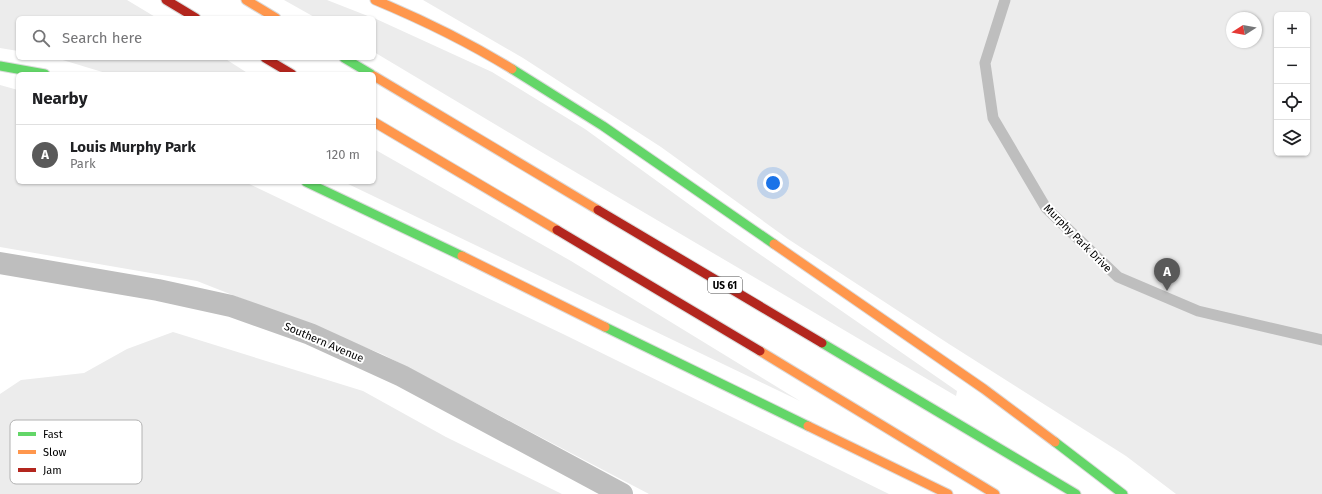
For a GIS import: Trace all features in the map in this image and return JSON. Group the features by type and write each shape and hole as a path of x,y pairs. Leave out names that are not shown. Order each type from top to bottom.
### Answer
{"highway":[{"path":"166,0 193,16"},
{"path":"246,0 273,16"},
{"path":"375,0 425,21 483,51 603,126 984,389 1123,494"},
{"path":"268,60 289,72"},
{"path":"346,60 367,72"},
{"path":"0,66 36,72"},
{"name":"US 61","path":"376,77 1076,494"},
{"path":"376,123 718,325 995,494"},
{"path":"310,184 455,253 726,387 948,494"}],"street":[{"name":"Southern Avenue","path":"0,263 158,290 231,306 310,334 402,376 622,494"}],"lane":[{"name":"Murphy Park Drive","path":"1005,0 985,63 993,118 1046,208 1118,277 1198,312 1322,340"}],"shaded area":[{"path":"0,0 127,0 154,16 16,16 16,51 0,48"},
{"path":"284,0 327,0 368,16 312,16"},
{"path":"423,0 1322,0 1322,494 1176,494 1126,456 949,344 788,239 661,147 523,58"},
{"path":"376,19 492,72 585,129 719,226 957,391 956,396 376,53"},
{"path":"63,60 227,60 246,72 102,72"},
{"path":"0,85 16,89 16,184 249,184 563,334 889,494 649,494 382,354 197,281 0,247"},
{"path":"376,150 571,261 800,401 348,184 376,184"},
{"path":"173,332 363,391 446,437 562,494 0,494 0,394 21,380 84,373 127,349"}],"traffic: fast":[{"path":"347,60 368,72"},
{"path":"0,66 34,72"},
{"path":"512,69 603,126 774,244"},
{"path":"310,184 462,256"},
{"path":"605,327 808,426"},
{"path":"822,343 1076,494"},
{"path":"1055,442 1123,494"}],"traffic: slow":[{"path":"246,0 273,16"},
{"path":"375,0 445,32 512,69"},
{"path":"376,77 598,210"},
{"path":"376,123 557,230"},
{"path":"774,244 984,389 1055,442"},
{"path":"462,256 605,327"},
{"path":"760,351 995,494"},
{"path":"808,426 948,494"}],"traffic: jam":[{"path":"166,0 193,16"},
{"path":"268,60 289,72"},
{"path":"598,210 822,343"},
{"path":"557,230 760,351"}],"place":[{"name":"Louis Murphy Park","path":"1167,291"}]}
